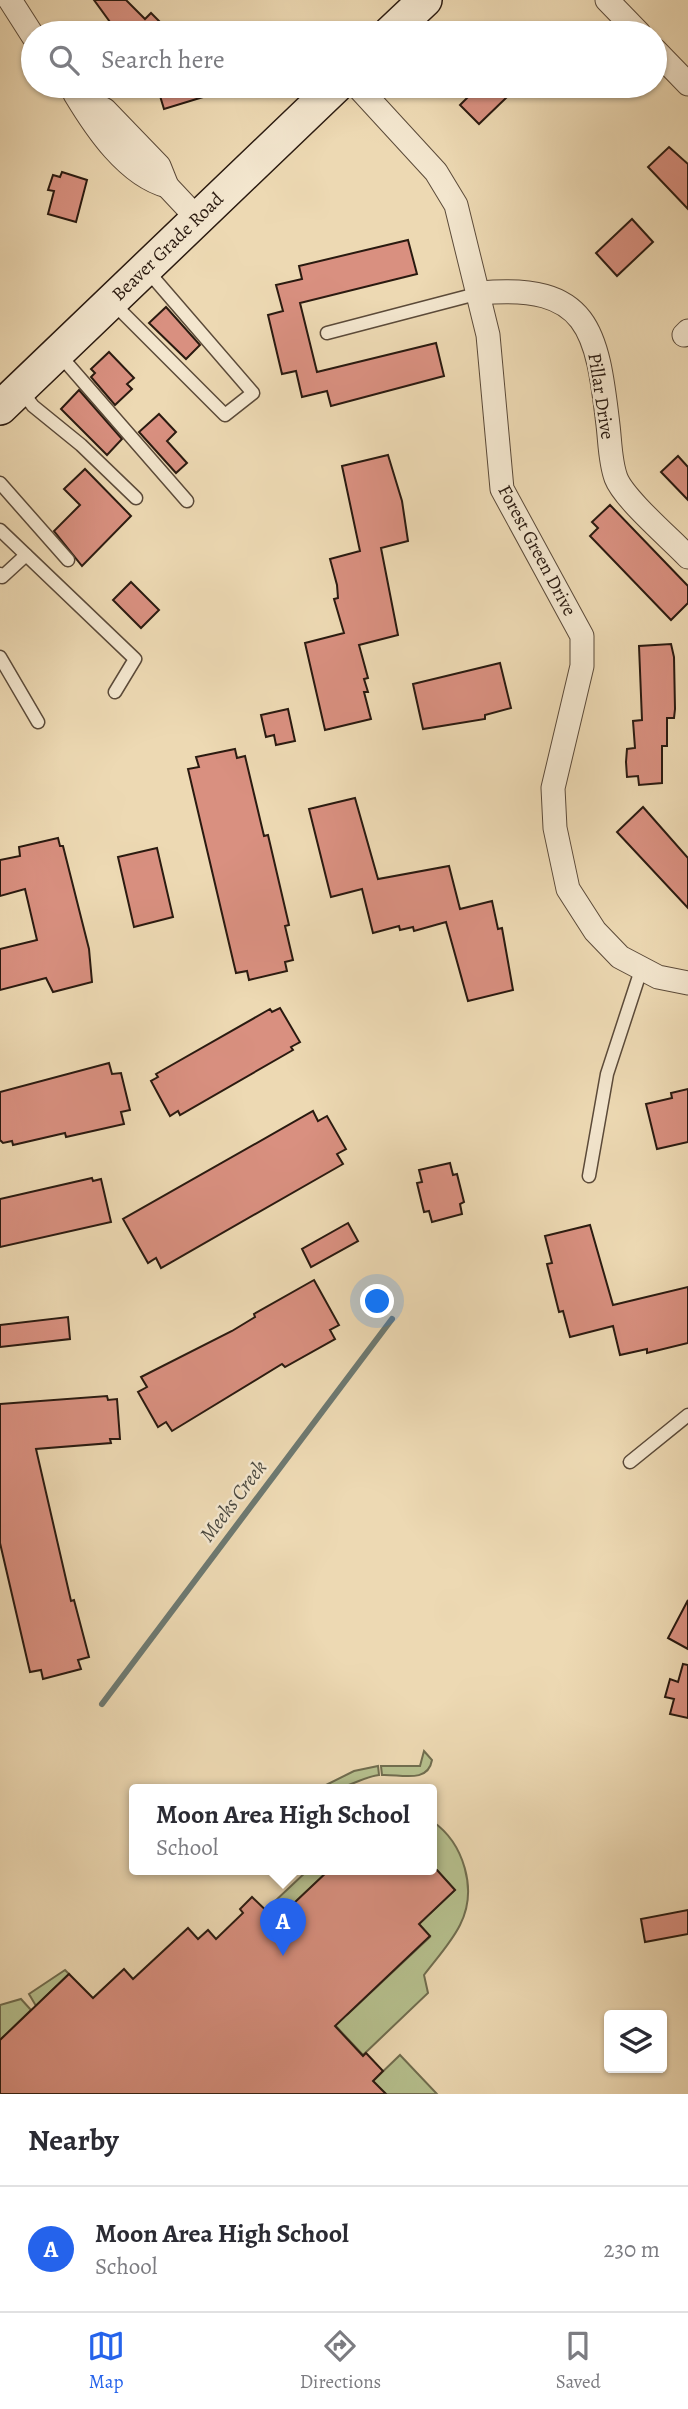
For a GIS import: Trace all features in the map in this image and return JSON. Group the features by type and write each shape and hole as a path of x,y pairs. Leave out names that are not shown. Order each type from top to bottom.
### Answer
{"main road":[{"path":"403,21 425,0"},
{"name":"Beaver Grade Road","path":"10,398 322,98"}],"street":[{"path":"10,0 23,21"},
{"path":"607,0 627,21"},
{"path":"667,62 688,84"},
{"path":"85,98 105,110 159,166 167,186 197,218"},
{"name":"Forest Green Drive","path":"368,98 444,182 459,216 480,293 488,335 502,489 569,608 584,645 553,788 555,828 564,877 575,902 595,931 620,957 641,970 670,981 688,983"},
{"name":"Pillar Drive","path":"480,293 530,291 563,304 579,317 589,332 601,368 616,478 688,557"}],"lane":[{"path":"111,300 225,415 253,393 145,268"},
{"path":"327,332 480,293"},
{"path":"58,353 187,501"},
{"path":"10,398 33,406 81,444 136,498"},
{"path":"0,483 68,560"},
{"path":"0,530 135,659 115,692"},
{"path":"0,574 2,576 26,555"},
{"path":"0,657 38,722"},
{"path":"589,1177 607,1074 641,970"},
{"path":"630,1462 688,1415"}],"green space":[{"path":"424,1751 432,1760 425,1772 412,1776 382,1775 381,1766 420,1766"},
{"path":"378,1766 379,1775 352,1784 328,1784 354,1771"},
{"path":"437,1825 460,1854 465,1868 468,1897 465,1911 452,1938 424,1975 428,1993 363,2055 333,2023 348,2014 430,1937 419,1924 455,1890 437,1870"},
{"path":"303,1875 324,1875 284,1913 274,1902"},
{"path":"65,1970 69,1974 36,2006 29,1994"},
{"path":"21,1999 31,2010 0,2040 0,2005"},
{"path":"400,2055 437,2094 386,2094 373,2081"}],"building":[{"path":"94,0 126,0 145,19 151,13 159,21 109,21"},
{"path":"161,98 200,98 164,109"},
{"path":"467,98 506,98 479,124 460,105"},
{"path":"669,147 688,164 688,209 648,167"},
{"path":"62,172 87,180 76,222 48,214 54,191 48,190 53,175 60,177"},
{"path":"632,219 653,242 617,276 596,253"},
{"path":"408,240 417,274 300,303 317,372 436,343 444,376 331,406 327,391 302,397 296,371 282,374 268,315 283,311 276,285 302,279 299,266"},
{"path":"166,307 200,345 186,359 149,323"},
{"path":"109,352 134,378 127,384 132,389 115,405 91,377 95,373 91,369"},
{"path":"79,390 122,439 107,455 61,409"},
{"path":"159,414 176,432 167,441 187,463 176,473 139,432"},
{"path":"388,455 402,501 408,541 381,548 398,635 359,645 368,678 364,679 368,692 364,692 371,719 325,730 305,643 344,633 334,599 338,598 337,585 330,559 360,551 342,466"},
{"path":"678,456 688,467 688,500 661,472"},
{"path":"85,469 131,516 82,566 54,531 80,505 64,489"},
{"path":"610,505 688,586 688,603 671,620 590,536 598,528 592,522"},
{"path":"131,582 159,610 141,628 113,600"},
{"path":"671,644 674,657 675,709 674,718 667,718 667,746 662,746 662,783 639,785 638,776 627,777 626,762 627,749 635,748 633,721 642,720 639,646"},
{"path":"500,663 511,708 485,715 485,719 423,729 413,684"},
{"path":"288,709 295,741 276,745 274,735 266,737 261,715"},
{"path":"235,749 237,758 245,756 264,836 268,835 289,925 285,926 293,960 285,962 287,971 249,980 247,971 236,973 188,769 199,767 196,757"},
{"path":"355,798 378,879 449,866 460,909 492,901 498,929 502,928 513,990 468,1001 446,922 414,931 413,927 400,930 399,926 373,933 362,889 331,897 309,809"},
{"path":"643,807 688,858 688,908 617,832"},
{"path":"58,838 60,846 63,846 89,949 92,982 53,992 46,978 0,990 0,949 37,940 25,889 0,896 0,860 20,856 19,847"},
{"path":"157,848 173,917 134,927 118,857"},
{"path":"280,1008 300,1042 291,1047 293,1050 180,1115 178,1111 170,1116 151,1081 158,1077 156,1074 270,1009 272,1012"},
{"path":"109,1063 112,1074 121,1073 130,1110 121,1112 124,1124 66,1137 65,1133 13,1145 12,1141 3,1143 0,1140 0,1092"},
{"path":"688,1089 688,1142 657,1149 646,1104 672,1098 671,1093"},
{"path":"313,1111 318,1121 327,1116 346,1149 337,1154 343,1164 161,1268 156,1258 148,1263 123,1219"},
{"path":"450,1163 453,1175 457,1174 464,1202 460,1204 462,1214 432,1222 429,1211 424,1212 417,1183 422,1182 419,1170"},
{"path":"92,1178 93,1181 101,1179 111,1222 0,1247 0,1199"},
{"path":"348,1223 358,1241 311,1267 302,1249"},
{"path":"590,1225 613,1305 688,1287 688,1343 647,1353 647,1349 620,1355 613,1326 570,1337 563,1311 559,1312 547,1264 552,1263 545,1236"},
{"path":"314,1280 339,1325 330,1330 335,1339 285,1367 282,1364 172,1431 166,1422 158,1427 138,1392 147,1387 141,1377 232,1331 255,1317 254,1314"},
{"path":"68,1317 70,1339 0,1347 0,1325"},
{"path":"107,1396 108,1400 117,1399 120,1439 110,1439 111,1443 36,1449 71,1601 74,1600 89,1657 78,1660 81,1669 43,1679 41,1670 30,1672 0,1543 0,1404"},
{"path":"688,1600 688,1649 668,1638"},
{"path":"683,1664 688,1665 688,1718 670,1714 674,1699 665,1697 670,1679 678,1682"},
{"path":"437,1870 455,1890 419,1924 430,1936 335,2026 363,2056 366,2053 383,2071 373,2081 386,2094 0,2094 0,2040 69,1974 93,1998 124,1969 133,1979 188,1928 198,1939 208,1930 216,1939 243,1913 240,1909 252,1897 276,1920 324,1875 437,1875"},
{"path":"688,1910 688,1934 645,1942 641,1919"}],"waterway":[{"name":"Meeks Creek","path":"102,1704 392,1319"}],"place":[{"name":"Moon Area High School","path":"283,1956"}]}
